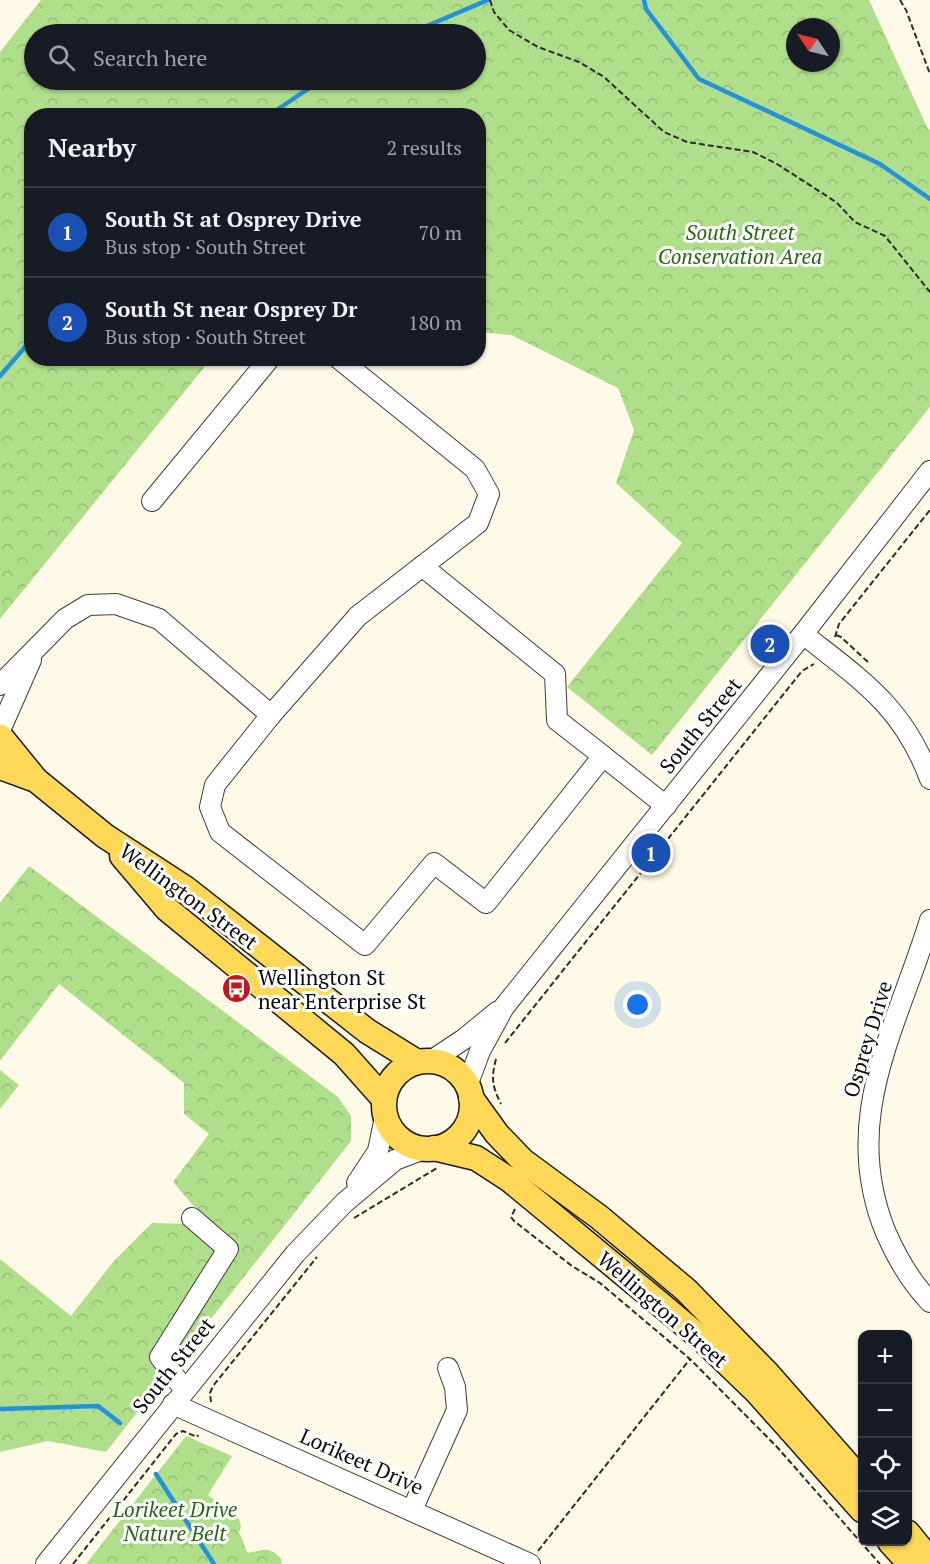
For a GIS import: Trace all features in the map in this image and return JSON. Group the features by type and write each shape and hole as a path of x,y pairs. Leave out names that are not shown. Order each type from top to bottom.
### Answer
{"main road":[{"name":"Wellington Street","path":"0,733 36,780 105,836 185,888 367,1031 424,1061 446,1065 459,1074 497,1134 523,1161 598,1217 686,1290 767,1373 858,1476"},
{"name":"Wellington Street","path":"0,767 36,780"},
{"name":"Wellington Street","path":"105,836 167,909 344,1054 384,1108 396,1136 409,1145 432,1155 477,1158 510,1180 704,1341 756,1391 858,1506"},
{"path":"384,1108 389,1084 395,1075 408,1065 424,1061"},
{"path":"432,1155 456,1138 465,1128 471,1114 469,1092"},
{"path":"912,1538 930,1560"},
{"path":"894,1546 910,1564"}],"street":[{"path":"152,501 263,366"},
{"path":"348,366 476,469 489,494 478,523 358,616 271,715 215,785 210,807 220,832 365,945 434,863 486,903 603,756"},
{"name":"South Street","path":"469,1092 480,1051 504,1007 803,634 930,471"},
{"path":"422,566 555,674 557,720 666,806"},
{"path":"0,685 65,619 88,605 117,604 159,619 271,715"},
{"path":"803,634 872,688 923,743 930,779"},
{"path":"0,733 35,649"},
{"name":"Osprey Drive","path":"930,923 874,1088 868,1125 868,1168 878,1212 896,1256 930,1302"},
{"name":"South Street","path":"424,1061 464,1039 504,1007"},
{"name":"South Street","path":"348,1211 378,1152 384,1108"},
{"name":"South Street","path":"46,1564 295,1254 348,1211 395,1160 432,1155"},
{"path":"179,1396 160,1357 228,1249 192,1218"},
{"path":"412,1510 457,1410 455,1387 448,1368"},
{"name":"Lorikeet Drive","path":"179,1396 209,1420 529,1563"}],"path":[{"path":"490,0 494,12 509,30 538,46 579,62 604,77 664,132 687,142 753,152 777,164 836,202 855,222 885,236 930,292"},
{"path":"900,0 906,10 930,74"},
{"path":"834,638 838,624 930,510"},
{"path":"501,1049 802,671 817,660"},
{"path":"497,1056 492,1074 494,1091 504,1112"},
{"path":"348,1211 432,1155"},
{"path":"517,1206 511,1217 514,1221 572,1266 600,1283 690,1359 777,1447 880,1564"},
{"path":"73,1564 176,1434 183,1431 197,1437 218,1409 210,1401 213,1386 322,1252"},
{"path":"529,1563 690,1359"}],"green space":[{"name":"South Street Conservation Area","path":"41,0 869,0 930,130 930,407 652,755 567,687 682,543 616,483 634,430 618,388 511,335 486,333 486,108 24,108 24,366 205,366 0,619 0,52"},
{"path":"29,866 338,1097 351,1116 351,1141 106,1452 48,1441 0,1452 0,1259 71,1316 113,1262 152,1223 187,1224 197,1210 173,1182 209,1134 184,1114 184,1083 59,984 0,1061 0,903"},
{"path":"0,1070 19,1085 0,1109"},
{"name":"Lorikeet Drive Nature Belt","path":"186,1436 232,1456 208,1495 239,1519 241,1526 239,1533 248,1553 270,1550 282,1560 281,1564 86,1564"}],"waterway":[{"path":"432,24 488,0"},
{"path":"644,0 646,9 699,79 880,164 930,199"},
{"path":"280,108 306,90"},
{"path":"0,376 24,348"},
{"path":"0,1409 98,1406 120,1423"},
{"path":"156,1474 214,1564"}],"place":[{"name":"South St near Osprey Dr","path":"770,644"},
{"name":"South St at Osprey Drive","path":"651,853"},
{"name":"Wellington St near Enterprise St","path":"237,989"}]}
